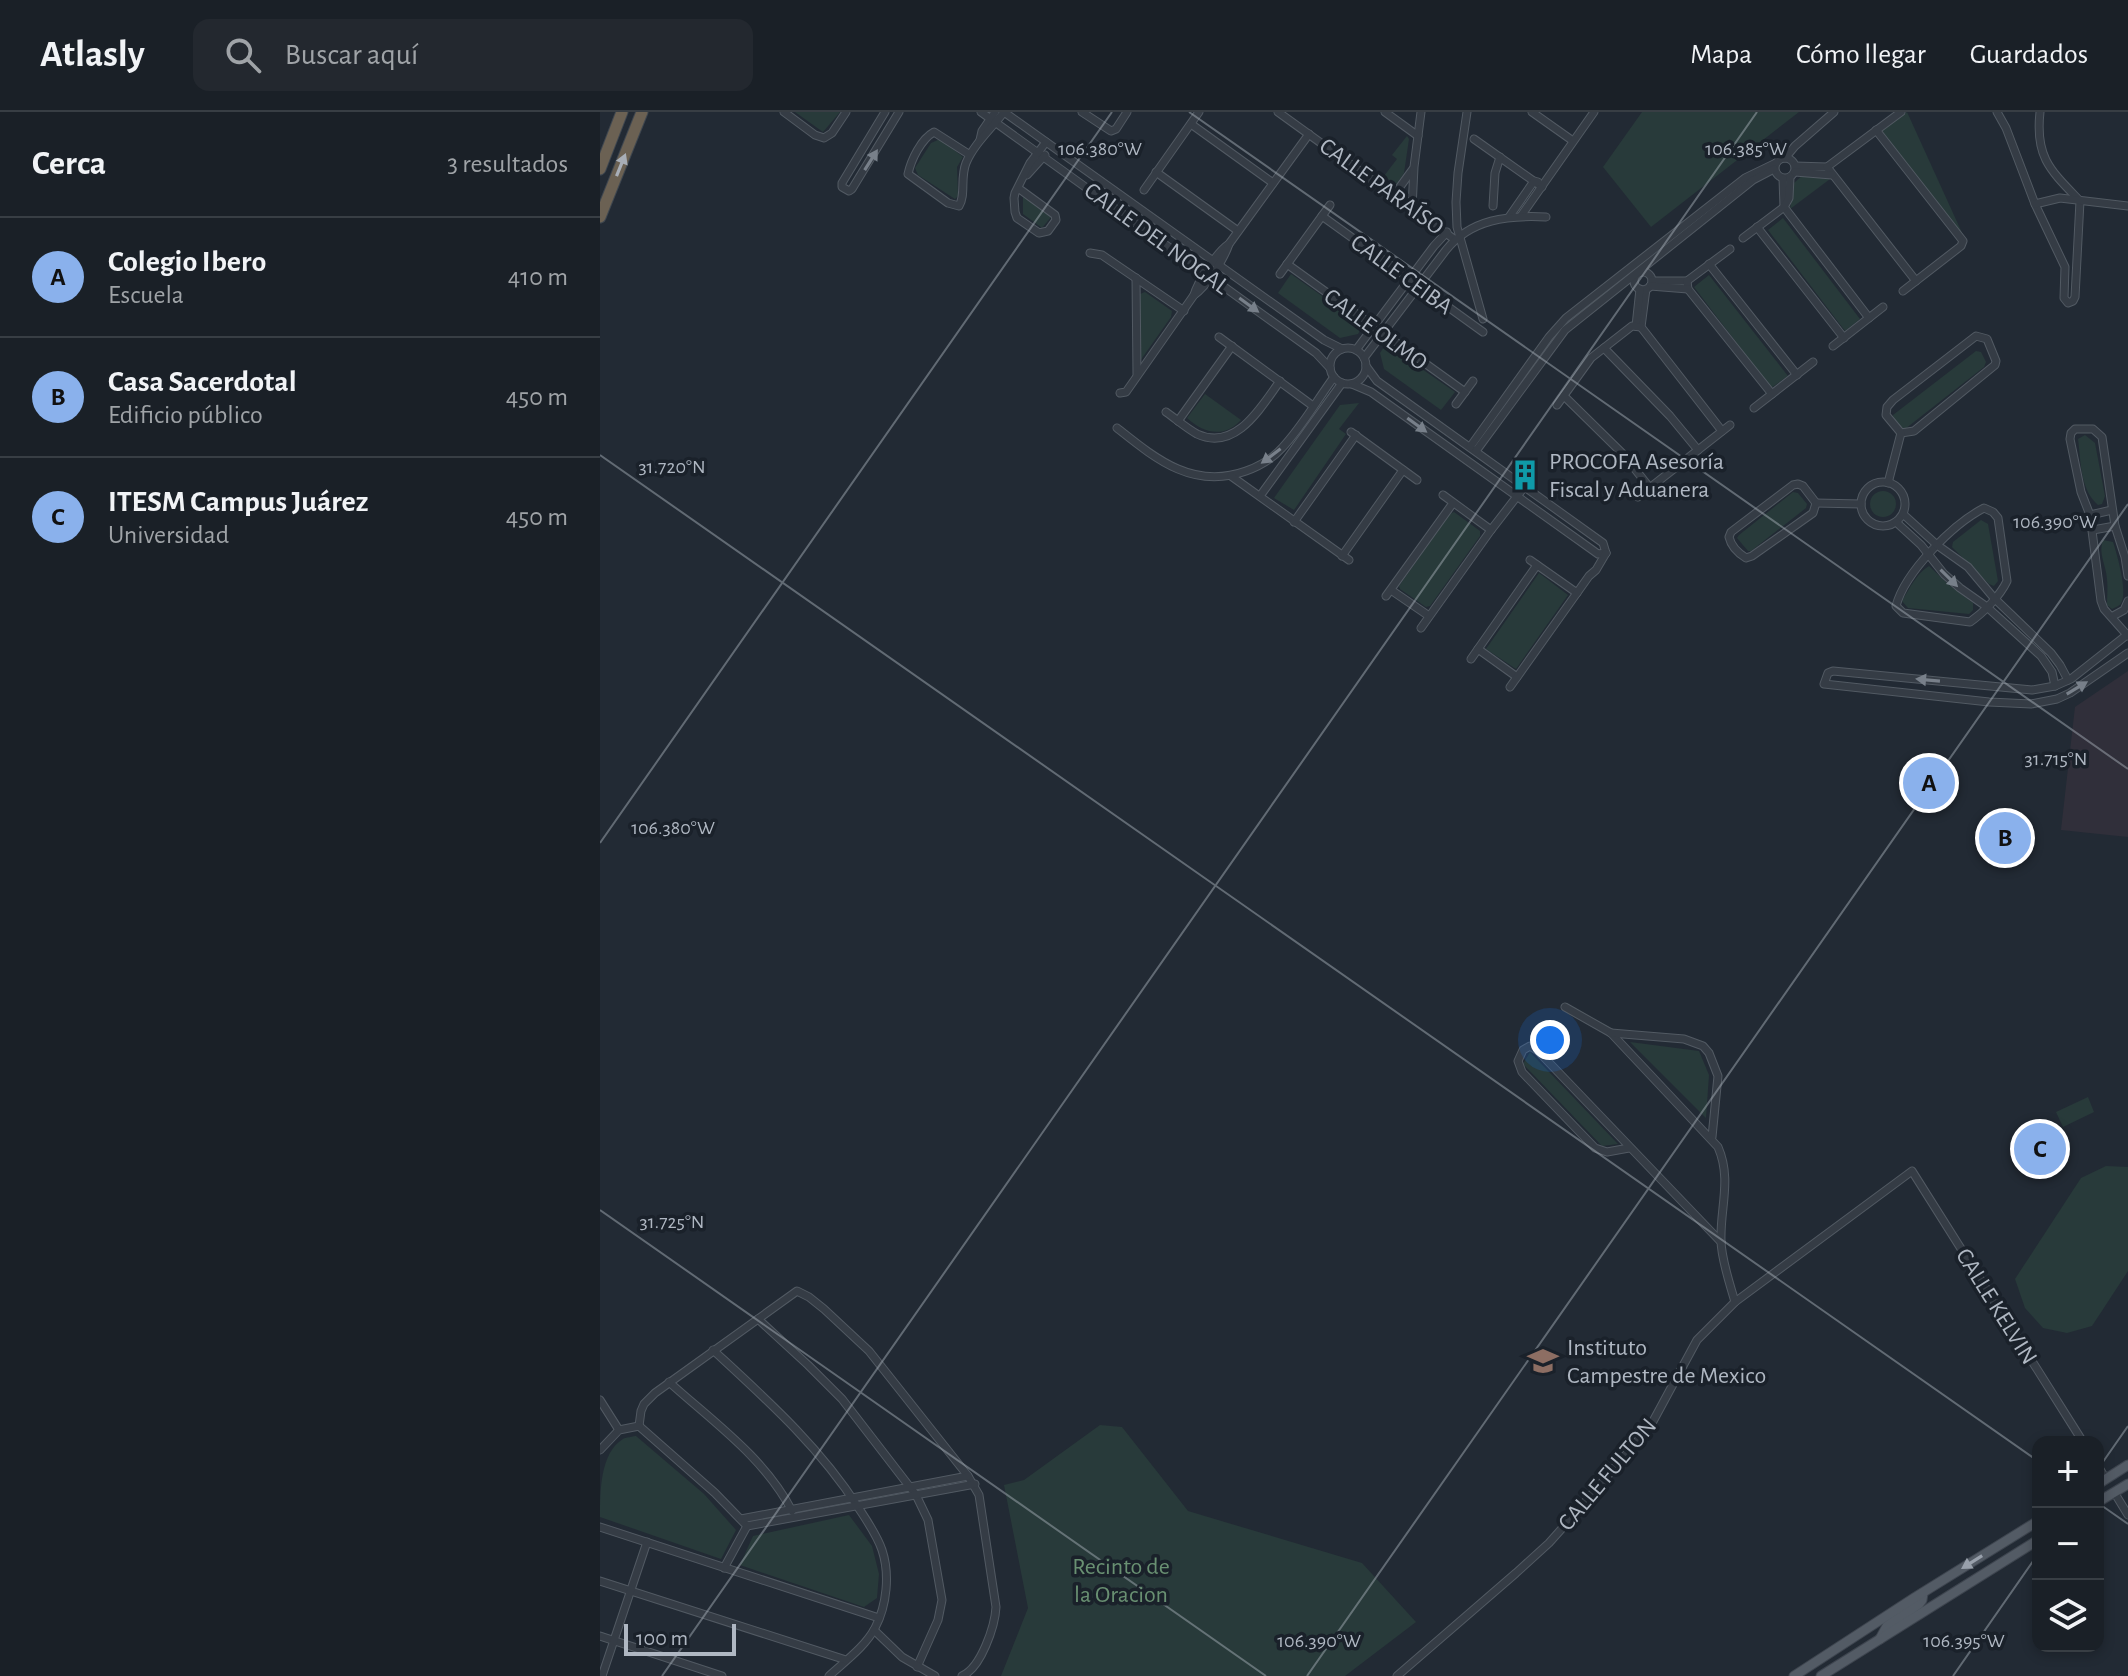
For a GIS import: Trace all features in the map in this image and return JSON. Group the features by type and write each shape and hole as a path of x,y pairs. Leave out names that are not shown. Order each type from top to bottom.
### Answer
{"highway":[{"path":"600,169 622,112"},
{"path":"600,217 642,112"}],"main road":[{"path":"2104,1481 2128,1465"},
{"path":"2104,1498 2128,1484"},
{"path":"1794,1676 2032,1525"},
{"path":"1821,1676 2032,1544"},
{"path":"1880,1639 1885,1628 1919,1604 1923,1593"}],"street":[{"path":"784,112 824,138 832,133 846,112"},
{"path":"885,112 842,183 845,190 852,189 899,112"},
{"name":"CALLE DEL NOGAL","path":"981,112 994,118 1316,353 1330,368"},
{"path":"970,155 934,132 925,139 908,171 912,178 952,205 959,206 963,199 962,178 970,155 982,131 1004,112"},
{"name":"CALLE DEL NOGAL","path":"1004,112 1324,340 1342,349"},
{"path":"1082,112 1111,131 1116,129 1127,112"},
{"path":"1144,190 1199,112"},
{"name":"CALLE PARAÍSO","path":"1278,112 1445,233 1457,234"},
{"path":"1385,112 1418,136"},
{"path":"1412,208 1421,112"},
{"path":"1467,112 1458,173 1457,234 1483,319"},
{"path":"1532,112 1573,141"},
{"path":"1531,368 1565,330 1622,282 1785,158 1834,112"},
{"path":"1775,166 1777,176 1827,167 1901,112"},
{"path":"1997,112 2065,267 2064,298 2068,303 2075,297 2080,201 2050,169 2045,159 2039,140 2040,112"},
{"path":"1509,217 1573,141 1590,113"},
{"path":"1191,124 1273,183"},
{"path":"1876,130 1963,241 1961,246 1903,291"},
{"path":"1120,393 1126,392 1184,311 1197,287 1309,134"},
{"path":"1474,139 1540,183"},
{"path":"1018,188 1055,215 1056,220 1048,231 1039,233 1017,218 1014,198 1018,188 1025,176 1030,163 1049,144"},
{"path":"1493,206 1495,173 1500,157"},
{"path":"1743,238 1784,207 1791,174 1791,160 1785,158"},
{"path":"1473,449 1557,326 1745,178 1775,166"},
{"path":"1394,195 1414,167"},
{"path":"1827,167 1916,281"},
{"path":"1156,172 1238,231"},
{"path":"1791,174 1833,175"},
{"path":"1521,216 1540,183"},
{"path":"2035,204 2051,199 2128,206"},
{"path":"1280,274 1330,205"},
{"path":"1784,207 1869,318"},
{"name":"CALLE CEIBA","path":"1322,216 1483,332"},
{"path":"1260,496 1347,384 1361,379 1365,362 1383,334 1457,234 1509,217 1546,217"},
{"path":"1757,227 1844,338"},
{"path":"1356,350 1445,233"},
{"path":"1611,282 1645,286 1688,285 1730,249"},
{"path":"1645,272 1651,251"},
{"path":"1090,253 1102,255 1184,311"},
{"name":"CALLE OLMO","path":"1287,264 1465,392"},
{"path":"1709,264 1797,375"},
{"path":"2065,267 2076,267"},
{"path":"1645,272 1637,275 1645,286"},
{"path":"1645,272 1650,276 1645,286 1639,326 1722,431"},
{"path":"1136,278 1137,376"},
{"path":"1688,285 1772,394"},
{"path":"1833,346 1883,307"},
{"path":"1557,405 1591,358 1632,326 1639,326"},
{"path":"1976,336 1987,339 1995,365 1914,431 1901,433 1886,415 1887,407 1893,400 1976,336"},
{"path":"1219,337 1313,406"},
{"path":"1178,421 1232,346"},
{"path":"1604,348 1670,416 1698,450"},
{"path":"1510,687 1589,576 1602,553 1603,543 1377,381 1356,350 1342,349 1333,357 1330,368 1334,377 1371,392 1515,496 1602,553"},
{"path":"1754,408 1813,362"},
{"path":"1117,428 1180,471 1200,476 1231,476 1255,468 1275,455 1288,442 1334,377"},
{"path":"1166,412 1202,436 1218,437 1236,432 1254,418 1280,381"},
{"path":"1456,404 1473,381"},
{"path":"1564,396 1623,454 1650,488"},
{"path":"1638,497 1730,425"},
{"path":"2128,576 2112,510 2102,437 2093,429 2075,429 2070,439 2093,530 2101,601 2104,609 2128,635 2068,680 2055,686 2019,690 1833,671 1828,673 1824,684 2018,704 2042,702 2070,693 2128,653"},
{"path":"1888,483 1901,433"},
{"path":"1294,522 1353,434 1417,480"},
{"path":"1231,476 1346,558 1403,470"},
{"path":"1888,483 1899,489 1905,508 1896,522 1876,525 1865,517 1862,497 1869,487 1888,483"},
{"path":"1421,628 1523,485"},
{"path":"1793,485 1803,486 1816,503 1813,513 1752,556 1746,558 1739,554 1730,542 1731,532 1793,485"},
{"path":"1443,495 1491,530"},
{"path":"1429,616 1389,593 1453,503"},
{"path":"1816,503 1861,504"},
{"path":"1984,508 1998,518 2007,581 1987,607 1970,622 1903,613 1896,606 1905,584 1937,545 1984,508"},
{"path":"2090,515 2112,510"},
{"path":"1903,514 1937,545 1968,567 1994,598 2041,642 2068,680"},
{"path":"1896,522 1952,581 1987,607 2033,650 2052,672 2055,686"},
{"path":"2093,530 2115,526"},
{"path":"1471,659 1533,563 1577,593"},
{"path":"2113,616 2127,609"},
{"path":"2033,650 2041,642"},
{"path":"1478,649 1517,677"},
{"path":"1975,700 1977,684"},
{"path":"2018,704 2019,690"},
{"path":"1565,1007 1611,1033 1712,1137 1722,1155 1726,1179 1721,1242 1735,1302"},
{"path":"1611,1033 1684,1039 1703,1046 1718,1076 1712,1137"},
{"path":"1629,1148 1607,1152 1595,1148 1519,1068 1518,1061 1523,1050 1530,1046 1538,1051 1721,1242"},
{"name":"CALLE FULTON","path":"1397,1676 1538,1553 1574,1515 1651,1425 1697,1340 1735,1302 1912,1171"},
{"name":"CALLE KELVIN","path":"1912,1171 2079,1436"},
{"path":"639,1426 644,1404 669,1382 797,1291 809,1297 869,1351 975,1484 996,1607 994,1623 978,1661 972,1671 962,1676"},
{"path":"758,1319 842,1399 916,1495 928,1520 942,1600 938,1620 917,1667"},
{"path":"713,1350 794,1426 854,1502 876,1537 885,1564 885,1593 879,1618 874,1630 829,1676"},
{"path":"669,1382 755,1461 779,1489 793,1513"},
{"path":"600,1400 619,1430"},
{"path":"600,1450 619,1430 639,1426"},
{"path":"639,1426 715,1493 747,1526"},
{"path":"854,1502 968,1476"},
{"path":"741,1519 975,1484"},
{"path":"2114,1492 2128,1515"},
{"path":"724,1568 747,1526 793,1513"},
{"path":"600,1527 879,1618"},
{"path":"602,1676 647,1542"},
{"path":"600,1581 846,1660"},
{"path":"874,1630 917,1667 935,1676"},
{"path":"600,1636 722,1676"}],"shaded area":[{"path":"2128,671 2128,837 2061,830 2075,707"}],"green space":[{"path":"795,112 840,112 823,132"},
{"path":"1642,112 1799,112 1651,227 1603,167"},
{"path":"1907,112 1963,235 1882,131"},
{"path":"1407,136 1404,173 1396,185 1384,176 1397,159 1392,155"},
{"path":"940,139 963,157 957,167 958,196 955,199 918,175 915,168 931,143"},
{"path":"1803,175 1830,179 1790,209 1794,183"},
{"path":"1023,196 1052,216 1042,228 1023,214"},
{"path":"1783,218 1860,319 1845,331 1768,230"},
{"path":"1291,274 1363,325 1358,334 1340,338 1278,293"},
{"path":"1709,275 1788,376 1771,388 1694,287"},
{"path":"1145,292 1172,311 1140,361 1140,294"},
{"path":"1386,344 1455,392 1441,410 1384,369 1380,353"},
{"path":"1976,351 1981,352 1986,362 1984,367 1905,429 1897,424 1893,415"},
{"path":"1205,394 1241,420 1228,430 1214,432 1200,428 1187,418"},
{"path":"1359,403 1339,429 1346,434 1294,510 1274,498 1340,405"},
{"path":"2085,435 2095,443 2105,496 2102,504 2098,505 2092,499 2082,475 2078,439"},
{"path":"1883,491 1892,495 1896,504 1892,513 1883,517 1874,513 1870,504 1874,495"},
{"path":"1793,492 1798,493 1807,504 1806,508 1748,551 1737,538 1739,535"},
{"path":"1454,512 1480,531 1480,536 1430,606 1426,607 1399,586"},
{"path":"1981,520 1988,524 1998,581 1994,586 1952,547 1953,542"},
{"path":"2103,540 2113,542 2122,581 2122,601 2112,609 2107,605 2107,579 2101,550"},
{"path":"1929,566 1973,603 1969,614 1908,608 1902,601 1917,577"},
{"path":"1539,573 1568,595 1516,669 1486,649"},
{"path":"1630,1042 1699,1051 1709,1075 1706,1118"},
{"path":"1530,1052 1618,1144 1602,1146 1523,1064"},
{"path":"2088,1097 2094,1112 2063,1127 2056,1112"},
{"path":"2106,1166 2128,1167 2128,1271 2092,1326 2067,1333 2043,1328 2025,1308 2015,1279 2081,1178"},
{"name":"Recinto de la Oracion","path":"1100,1425 1122,1427 1188,1511 1362,1563 1416,1622 1345,1676 1001,1676 1028,1608 1004,1485 1024,1480"},
{"path":"636,1436 704,1494 736,1530 721,1559 600,1517 603,1474 610,1454 623,1439"},
{"path":"849,1515 872,1546 879,1574 877,1598 864,1607 740,1565 753,1536"}],"place":[{"name":"PROCOFA Asesoría Fiscal y Aduanera","path":"1525,475"},
{"name":"Colegio Ibero","path":"1929,783"},
{"name":"Casa Sacerdotal","path":"2005,838"},
{"name":"ITESM Campus Juárez","path":"2040,1149"},
{"name":"Instituto Campestre de Mexico","path":"1543,1361"}]}
